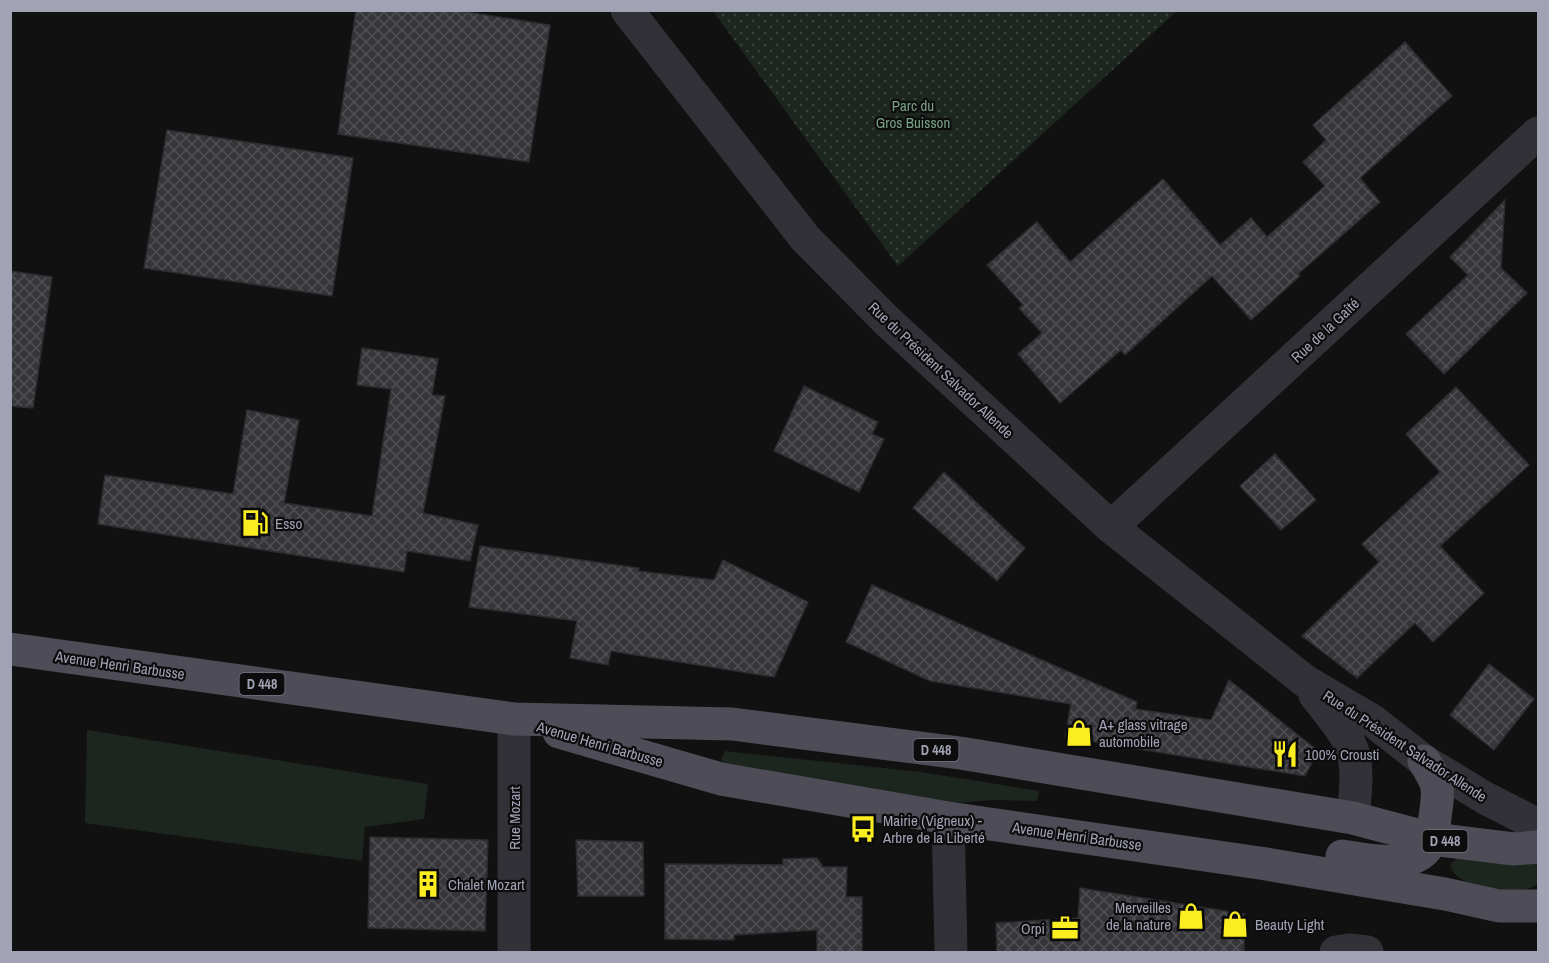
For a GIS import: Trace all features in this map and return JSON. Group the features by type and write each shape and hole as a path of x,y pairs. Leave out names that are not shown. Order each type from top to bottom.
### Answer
{"main road":[{"name":"Avenue Henri Barbusse","path":"10,649 514,719 732,724 960,753 1353,818 1432,839 1514,849 1539,847"},
{"name":"Avenue Henri Barbusse","path":"514,719 721,779 948,818 1260,863 1445,894 1499,906 1539,906"},
{"path":"948,818 1044,811 1263,846 1377,861 1393,860 1419,856 1432,839 1439,786 1424,761"},
{"path":"1353,818 1361,836 1445,894"}],"street":[{"name":"Rue du Président Salvador Allende","path":"627,10 806,238 886,320 1111,527 1305,681 1373,721 1424,761 1494,804 1539,825"},
{"name":"Rue de la Gaîté","path":"1111,527 1539,133"},
{"name":"Rue du Président Salvador Allende","path":"1305,681 1350,740 1357,760 1353,818"},
{"name":"Rue Mozart","path":"514,719 514,952"},
{"path":"948,818 951,952"},
{"path":"1336,952 1348,950 1367,952"}],"green space":[{"name":"Parc du Gros Buisson","path":"713,11 1177,11 898,266"},
{"path":"87,730 428,784 424,819 365,827 362,861 85,823"},
{"path":"725,751 921,772 1039,791 1037,801 993,800 945,804 725,765 721,760"},
{"path":"1457,858 1538,864 1538,884 1522,891 1511,892 1475,886 1459,878 1453,872 1450,865"}],"building":[{"path":"356,10 455,10 550,25 529,162 338,134"},
{"path":"1405,42 1452,96 1360,178 1380,202 1298,274 1300,276 1251,320 1212,276 1125,355 1121,350 1060,403 1018,354 1042,333 1019,308 1023,305 987,265 1037,222 1070,262 1163,179 1220,245 1251,218 1267,237 1325,186 1303,162 1326,140 1313,125"},
{"path":"167,130 353,158 332,296 144,268"},
{"path":"1505,200 1501,268 1527,293 1444,374 1406,334 1468,275 1450,257"},
{"path":"10,271 52,277 33,408 10,406"},
{"path":"362,348 438,359 432,395 445,396 423,513 478,525 470,561 407,551 404,572 98,524 105,475 233,494 247,410 299,420 284,503 372,516 391,389 357,385"},
{"path":"804,386 878,422 872,434 884,439 859,492 774,451"},
{"path":"1456,387 1529,465 1440,546 1484,593 1433,642 1415,623 1357,678 1302,636 1379,562 1362,544 1440,472 1406,434"},
{"path":"1275,454 1316,500 1281,530 1240,486"},
{"path":"944,472 1025,548 997,581 913,508"},
{"path":"480,546 639,568 638,571 714,580 723,560 808,602 774,677 611,651 608,665 570,658 577,621 469,607"},
{"path":"872,585 1137,702 1135,709 1211,720 1229,680 1318,751 1305,776 1065,737 1071,704 930,681 846,642"},
{"path":"1489,664 1534,699 1494,750 1450,715"},
{"name":"Chalet Mozart","path":"370,837 488,840 485,931 368,928"},
{"path":"576,840 643,842 644,896 578,896"},
{"path":"817,858 823,867 847,867 846,897 862,897 862,952 817,952 817,930 734,935 734,940 665,939 665,864 783,865 783,859"},
{"path":"1080,888 1244,914 1244,952 997,952 996,923 1078,918"}],"place":[{"name":"Esso","path":"255,523"},
{"name":"A+ glass vitrage automobile","path":"1079,733"},
{"name":"100% Crousti","path":"1285,754"},
{"name":"Mairie (Vigneux) - Arbre de la Liberté","path":"863,829"},
{"name":"Chalet Mozart","path":"428,884"},
{"name":"Merveilles de la nature","path":"1191,916"},
{"name":"Beauty Light","path":"1235,924"},
{"name":"Orpi","path":"1065,928"}]}
